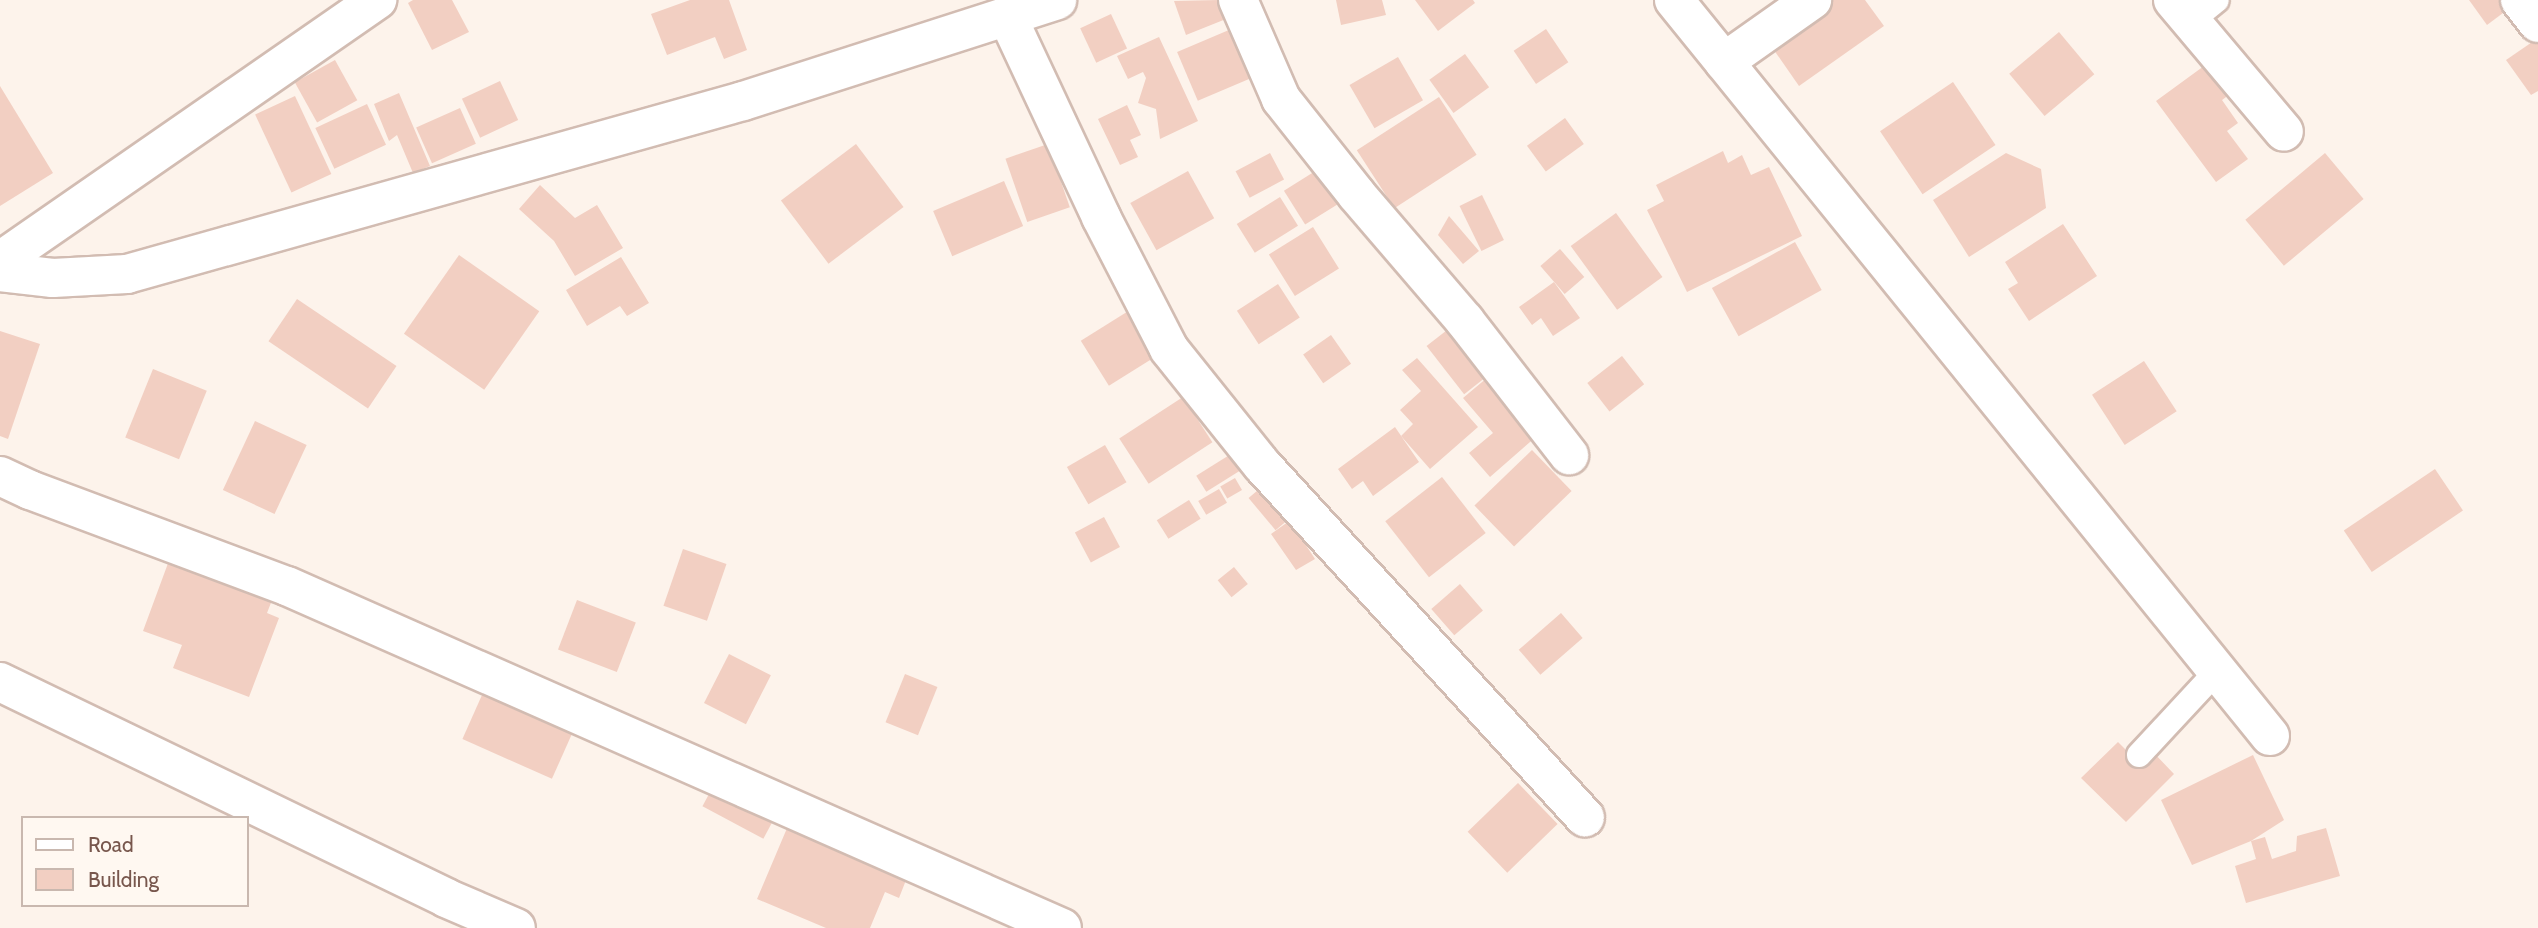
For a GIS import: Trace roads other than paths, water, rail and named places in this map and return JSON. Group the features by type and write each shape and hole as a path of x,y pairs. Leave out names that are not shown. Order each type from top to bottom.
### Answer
{"street":[{"path":"0,261 377,0"},
{"path":"0,272 53,278 128,274 743,101 1057,0"},
{"path":"1238,0 1282,99 1357,195 1465,321 1569,456"},
{"path":"1674,0 2270,736"},
{"path":"1724,62 1812,0"},
{"path":"2520,0 2538,23"},
{"path":"2194,7 2284,132"},
{"path":"1006,16 1101,217 1170,349 1262,466 1585,817"},
{"path":"0,476 30,490 287,586 1062,928"},
{"path":"0,682 446,898 516,928"}],"lane":[{"path":"2138,755 2217,671"}]}
